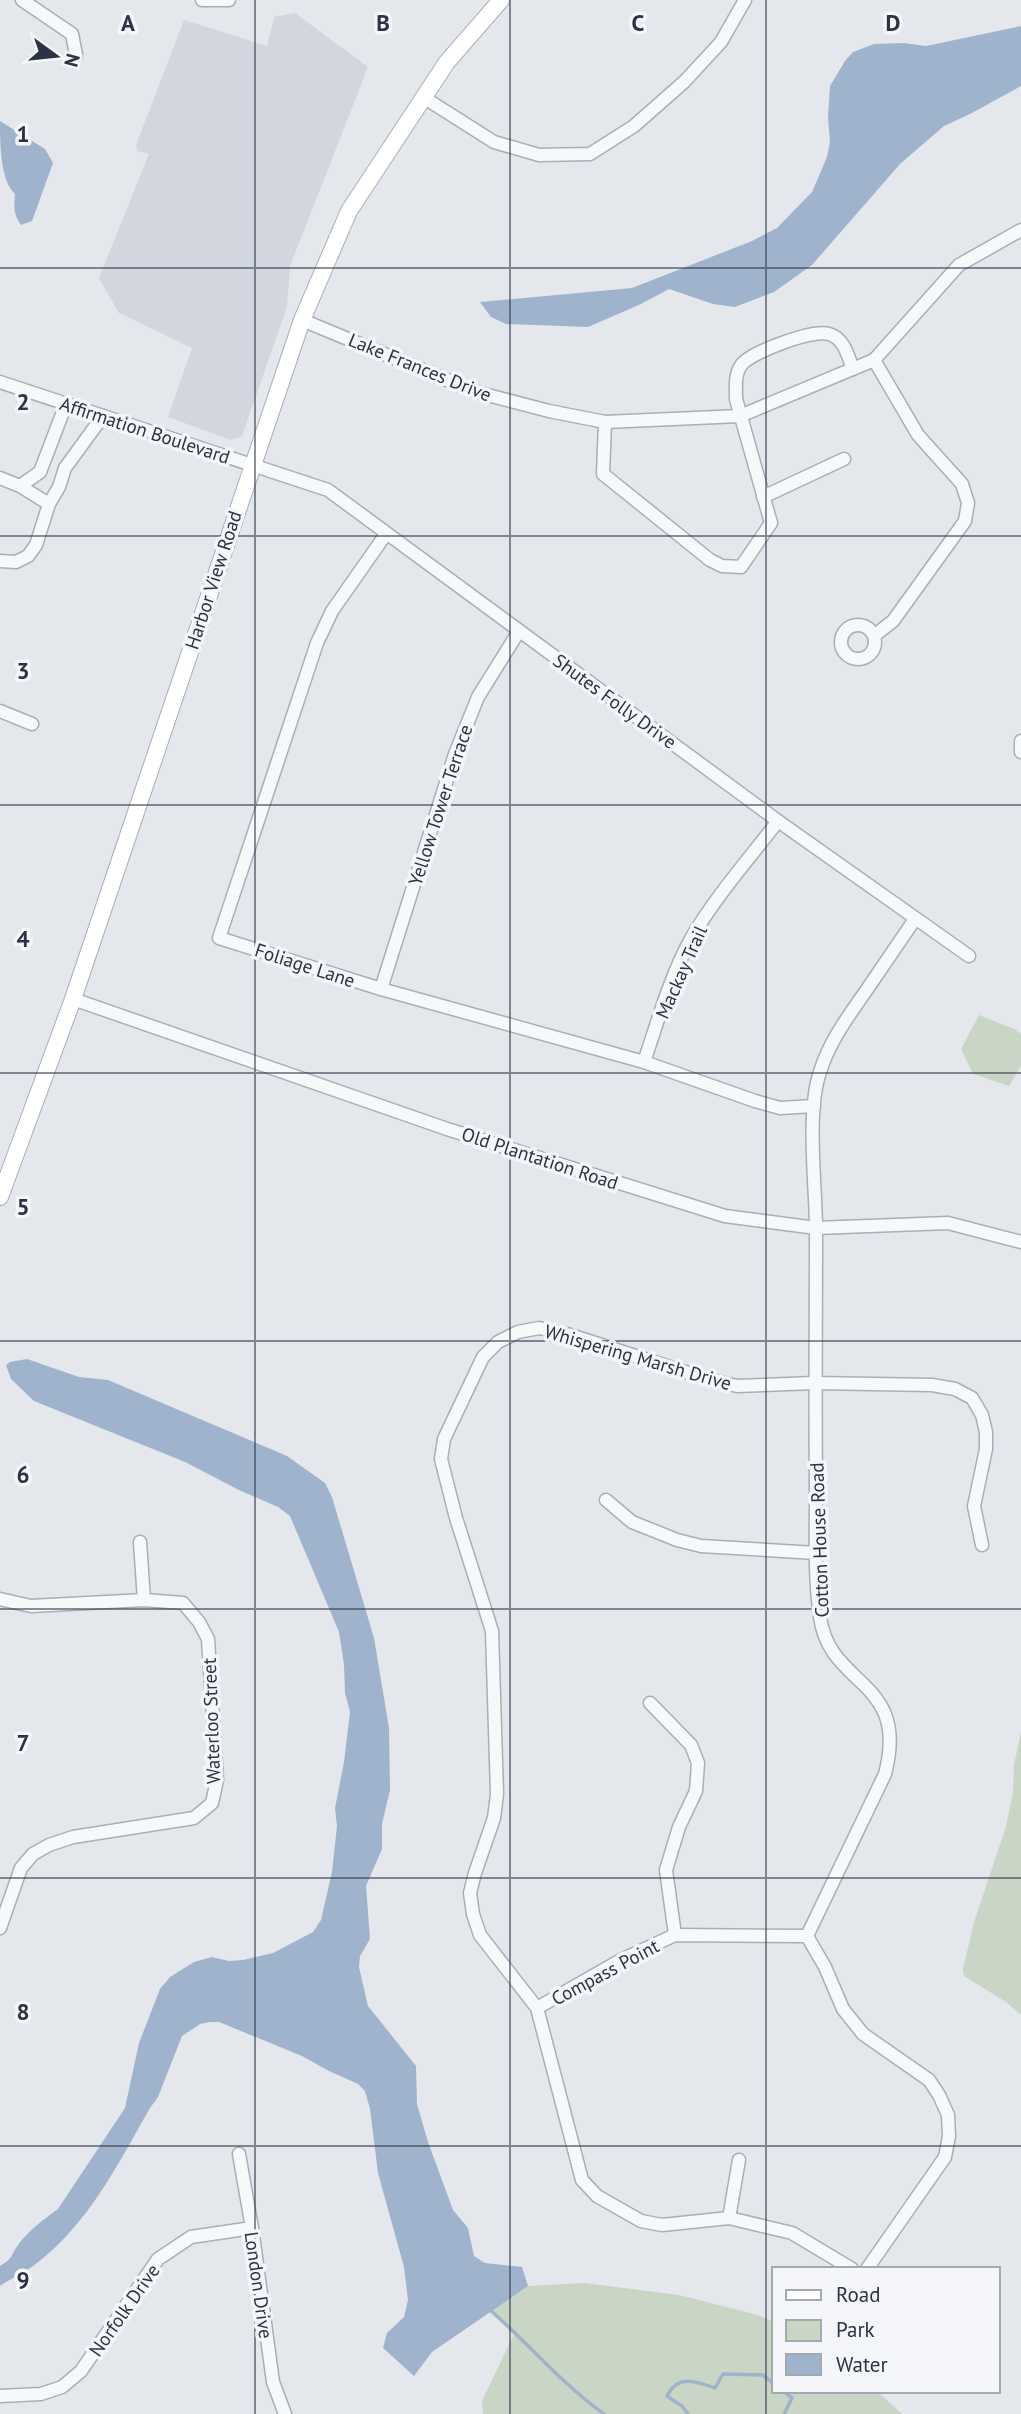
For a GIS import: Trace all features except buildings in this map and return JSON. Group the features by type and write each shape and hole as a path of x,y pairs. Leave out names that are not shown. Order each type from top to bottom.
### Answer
{"main road":[{"name":"Harbor View Road","path":"0,1197 73,999 302,320 349,211 423,97 467,37 501,0"}],"street":[{"path":"22,0 72,34 76,55"},
{"path":"202,0 229,0"},
{"path":"423,97 494,142 539,155 590,153 634,126 684,82 721,42 745,0"},
{"name":"Lake Frances Drive","path":"302,320 476,393 550,411 605,422 740,416 874,360 959,265 1021,230"},
{"path":"605,422 603,474 710,560 722,566 741,567 771,523 740,416 735,383 741,364 758,352 810,335 829,334 842,343 853,369"},
{"path":"874,360 918,435 962,484 968,503 965,521 893,621 874,635"},
{"name":"Affirmation Boulevard","path":"0,382 251,466"},
{"path":"20,486 40,472 66,404"},
{"path":"0,561 16,562 28,556 36,545 49,504 59,488 65,468 103,416"},
{"path":"763,497 844,459"},
{"name":"Shutes Folly Drive","path":"251,466 328,489 778,821 969,956"},
{"path":"0,478 20,486 49,504"},
{"name":"Foliage Lane","path":"386,534 332,611 317,643 219,938 381,989 644,1062 767,1105 780,1108 814,1106"},
{"name":"Yellow Tower Terrace","path":"381,989 455,754 478,697 519,631"},
{"path":"0,711 32,724"},
{"path":"1021,741 1021,752"},
{"name":"Mackay Trail","path":"644,1062 667,995 692,938 778,821"},
{"name":"Cotton House Road","path":"807,1936 885,1773 891,1743 887,1718 879,1700 833,1653 824,1636 820,1618 816,1553 814,1383 814,1106 820,1072 839,1029 915,919"},
{"name":"Old Plantation Road","path":"73,999 447,1129 725,1216 816,1227 948,1223 1021,1242"},
{"name":"Whispering Marsh Drive","path":"849,2267 792,2233 729,2218 662,2225 641,2221 597,2196 582,2180 537,2008 480,1935 473,1914 470,1893 494,1818 497,1794 492,1631 456,1518 441,1459 444,1438 482,1357 498,1342 518,1332 539,1328 567,1334 737,1386 814,1383 932,1385 955,1389 972,1398 982,1415 986,1432 986,1449 974,1506 982,1545"},
{"path":"606,1500 632,1522 677,1540 701,1546 816,1553"},
{"path":"140,1542 144,1600"},
{"name":"Waterloo Street","path":"0,1599 31,1606 144,1600 183,1603 199,1622 208,1639 217,1780 212,1803 194,1818 73,1837 33,1854 21,1868 0,1927"},
{"path":"650,1703 691,1745 698,1763 696,1791 679,1826 666,1870 675,1935"},
{"name":"Compass Point","path":"537,2008 621,1960 675,1935 807,1936"},
{"path":"807,1936 825,1967 843,2009 863,2034 929,2080 948,2115 949,2136 945,2157 868,2267"},
{"name":"London Drive","path":"239,2154 273,2382 285,2414"},
{"path":"729,2218 739,2160"},
{"name":"Norfolk Drive","path":"0,2396 41,2394 62,2387 81,2371 158,2259 173,2247 191,2237 252,2228"}],"shaded area":[{"path":"295,13 368,67 290,266 287,307 242,436 231,440 168,417 192,348 119,313 99,278 149,154 138,151 136,145 184,20 267,46 274,17"}],"green space":[{"path":"979,1015 1021,1034 1021,1066 1009,1086 973,1074 961,1049"},
{"path":"1021,1732 1021,2015 1006,2002 964,1976 963,1969 974,1922 1005,1830"},
{"path":"584,2283 679,2295 758,2315 772,2321 772,2393 879,2393 902,2414 483,2414 482,2401 515,2332 490,2310 528,2286"}],"water":[{"path":"1021,26 1021,86 944,126 900,164 812,265 774,292 735,307 713,304 669,289 588,327 506,324 491,317 480,302 632,288 752,241 777,228 812,192 827,157 830,142 830,86 853,52 874,44 904,43 926,46"},
{"path":"0,121 45,149 53,163 32,221 21,225 15,210 15,194 4,171"},
{"path":"27,1359 79,1377 108,1380 287,1456 325,1483 332,1497 374,1638 389,1728 390,1790 382,1824 382,1849 366,1886 370,1939 360,1956 359,1967 368,2006 416,2066 417,2104 428,2142 453,2210 468,2228 474,2256 485,2263 522,2267 528,2286 432,2352 414,2376 383,2348 387,2333 404,2317 408,2300 404,2267 378,2173 370,2109 365,2091 358,2084 302,2056 219,2022 200,2024 182,2036 158,2097 101,2192 72,2230 37,2263 0,2286 0,2266 10,2259 31,2230 58,2209 125,2108 139,2043 160,1989 170,1977 194,1962 212,1957 229,1961 273,1953 313,1932 321,1920 332,1872 337,1826 335,1808 350,1712 345,1693 339,1632 290,1516 278,1507 185,1462 34,1401 11,1379 6,1365"}],"waterway":[{"path":"490,2310 574,2390 604,2414"},
{"path":"688,2414 682,2406 667,2396 676,2384 688,2381 715,2388 723,2374 763,2375 772,2382"},
{"path":"784,2414 792,2398 786,2393"}]}
